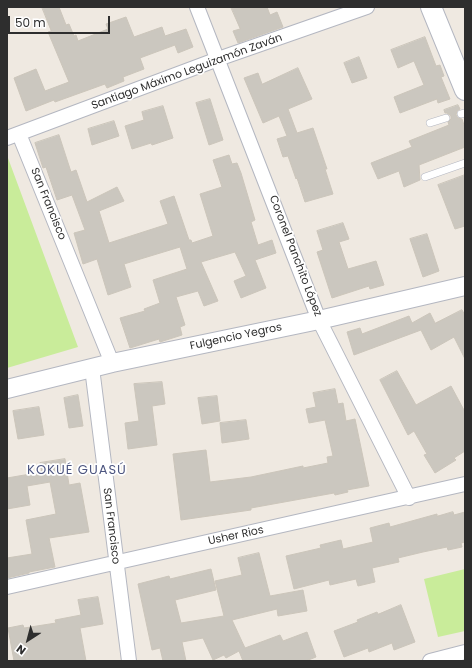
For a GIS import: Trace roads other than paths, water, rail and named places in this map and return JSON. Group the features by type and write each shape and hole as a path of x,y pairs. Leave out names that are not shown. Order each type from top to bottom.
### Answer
{"main road":[{"path":"432,7 465,90"}],"street":[{"name":"Coronel Panchito López","path":"197,7 319,320 409,498"},
{"name":"Santiago Máximo Leguizamón Zaván","path":"11,135 218,59 367,7"},
{"name":"San Francisco","path":"11,135 112,363"},
{"name":"Fulgencio Yegros","path":"7,390 112,363 319,320 465,286"},
{"name":"San Francisco","path":"92,368 129,661"},
{"name":"Usher Rios","path":"7,587 409,498 465,484"},
{"path":"430,661 465,652"}],"lane":[{"path":"430,123 446,118"},
{"path":"425,177 465,162"}],"district":[{"name":"KOKUÉ GUASÚ","path":"77,471"}]}
